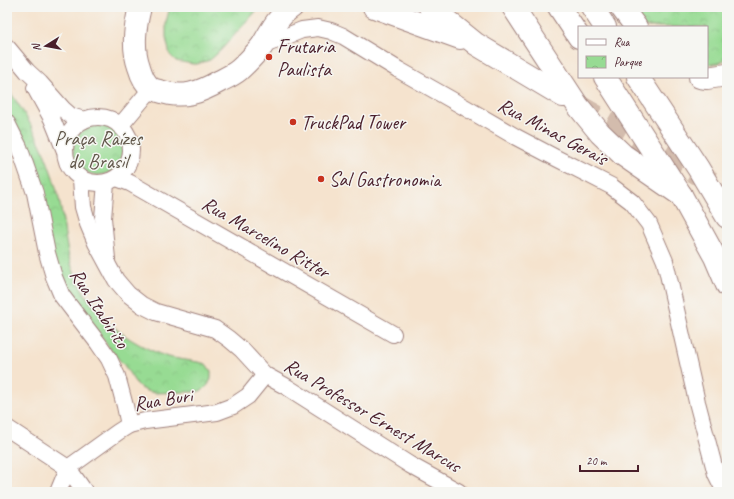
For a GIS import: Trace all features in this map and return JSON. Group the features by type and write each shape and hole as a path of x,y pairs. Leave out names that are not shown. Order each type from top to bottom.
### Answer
{"main road":[{"path":"140,7 135,30 135,50 140,72 145,82 151,88 171,95 179,96 201,91 238,71 262,46 276,24 292,7"},
{"path":"374,7 476,44"},
{"path":"430,7 476,44 563,96"},
{"path":"513,7 578,106 600,133 623,155 681,195"},
{"path":"559,7 578,36"},
{"path":"592,7 604,26"},
{"path":"621,7 635,26"},
{"path":"708,78 727,75"},
{"path":"606,78 681,195 715,257 727,284"},
{"path":"639,78 698,168 727,217"}],"street":[{"name":"Rua Minas Gerais","path":"262,46 302,30 318,28 343,36 516,137 611,186 632,202 649,224 665,261 697,402 716,474 725,492"},
{"path":"7,47 27,71 63,109 71,116 84,120"},
{"path":"27,71 52,119 65,151"},
{"path":"120,126 151,88"},
{"path":"97,117 103,117 120,126 126,131 131,145 130,160 122,173 112,180 98,184 81,179 74,174 69,167 65,151 68,136 72,129 84,120 97,117"},
{"name":"Rua Itabirito","path":"7,123 19,146 34,193 47,253 54,277 62,296 109,359 117,376 129,425"},
{"name":"Rua Professor Ernest Marcus","path":"81,179 83,207 96,243 116,280 128,294 142,305 156,312 172,318 216,329 242,350 265,374 410,465 459,492"},
{"path":"108,264 103,218 112,180"},
{"name":"Rua Marcelino Ritter","path":"112,180 130,183 392,334"},
{"name":"Rua Buri","path":"68,468 129,425 145,421 217,412 233,406 248,396 265,374"},
{"path":"7,428 68,468 85,492"},
{"path":"58,492 68,468"}],"green space":[{"path":"170,7 260,7 210,60 193,64 176,61 170,55 166,38 166,22"},
{"path":"625,7 727,7 727,59 719,63 708,65 708,26 641,26"},
{"name":"Praça Raízes do Brasil","path":"7,88 30,124 43,150 59,199 69,257 74,273 90,301 100,314 112,325 138,344 172,358 206,364 211,371 211,378 208,385 203,390 196,392 155,393 141,388 60,282 16,128 7,115"},
{"name":"Praça Raízes do Brasil","path":"98,125 112,129 119,136 123,150 119,164 112,171 98,175 84,171 77,164 73,150 77,136 84,129"}],"tunnel":[{"path":"578,105 727,191"}],"place":[{"name":"Frutaria Paulista","path":"269,57"},
{"name":"TruckPad Tower","path":"293,122"},
{"name":"Sal Gastronomia","path":"321,179"}]}
